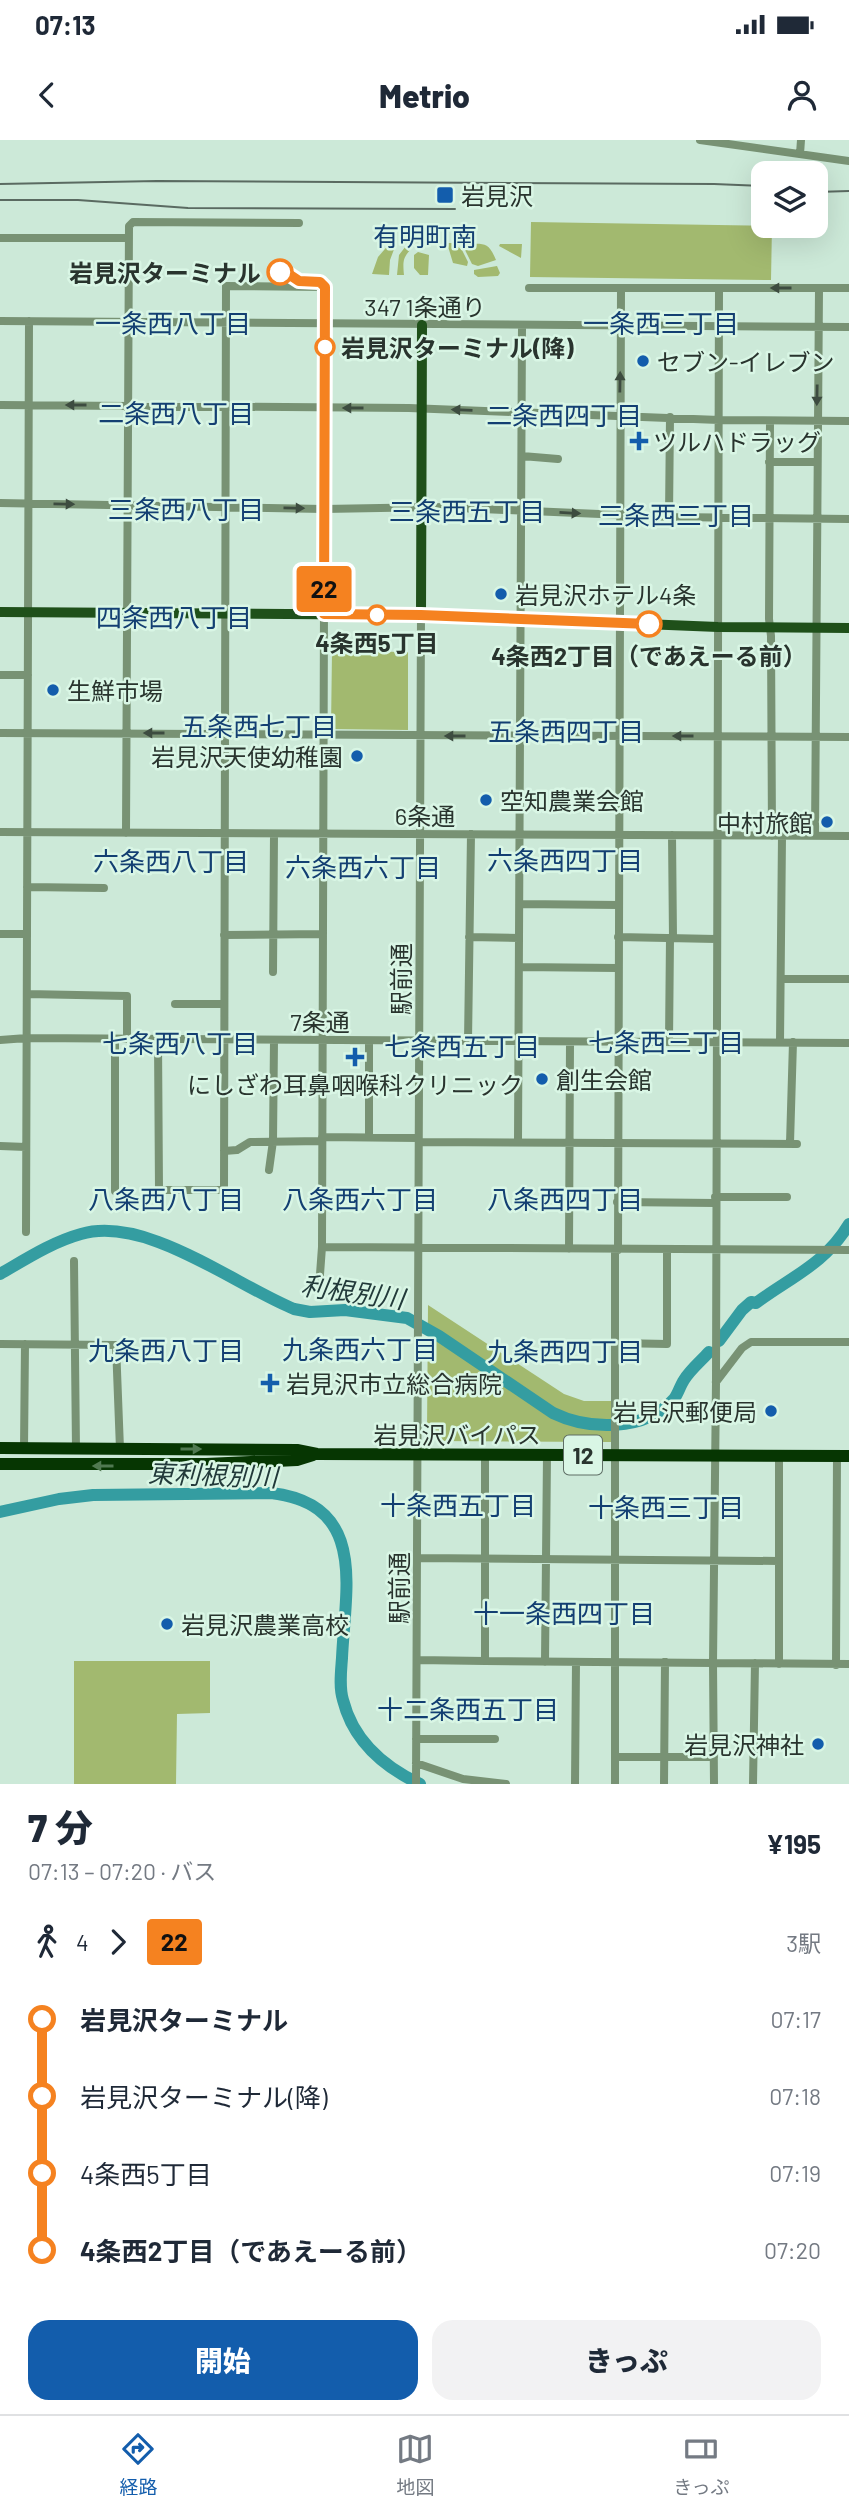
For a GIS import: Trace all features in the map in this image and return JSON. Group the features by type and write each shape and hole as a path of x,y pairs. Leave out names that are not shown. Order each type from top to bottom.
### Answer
{"highway":[{"name":"岩見沢バイパス","path":"0,1448 297,1450 317,1454 843,1456"},
{"name":"岩見沢バイパス","path":"0,1466 206,1464 297,1460 317,1454"}],"main road":[{"path":"421,615 422,325"},
{"path":"0,612 421,615 770,628 849,628"}],"street":[{"path":"700,140 849,161"},
{"path":"800,140 800,153"},
{"path":"126,833 129,226 133,222 299,223"},
{"path":"0,238 129,238"},
{"path":"158,1040 159,1190 224,1190 226,286 325,287 322,1247 318,1288"},
{"path":"529,288 849,288"},
{"path":"615,1784 621,288"},
{"path":"714,1784 719,288"},
{"path":"816,835 819,289"},
{"name":"347 1条通り","path":"0,321 849,327"},
{"path":"26,1232 29,321"},
{"path":"519,1142 522,326"},
{"path":"0,405 421,408 719,420 849,421"},
{"path":"670,417 670,517"},
{"path":"770,421 772,836"},
{"path":"522,456 558,459"},
{"path":"769,462 817,462"},
{"path":"0,503 324,509 421,508 670,517 849,519"},
{"name":"駅前通","path":"416,1784 421,615"},
{"path":"0,675 28,675"},
{"path":"0,733 849,737"},
{"name":"6条通","path":"0,832 849,836"},
{"path":"272,972 274,834"},
{"path":"468,1041 471,834"},
{"path":"669,1042 673,835"},
{"path":"780,1042 782,835"},
{"path":"27,887 104,888"},
{"path":"520,904 618,905"},
{"path":"0,934 27,934"},
{"path":"224,934 322,934"},
{"path":"469,937 519,938"},
{"path":"618,937 716,939"},
{"path":"519,967 617,968"},
{"path":"781,979 849,979"},
{"path":"27,994 127,996 127,1039"},
{"path":"175,1004 223,1004"},
{"path":"114,1191 115,1039"},
{"name":"7条通","path":"0,1040 849,1043"},
{"path":"269,1170 273,1141 274,1040"},
{"path":"369,1041 369,1138"},
{"path":"569,1249 570,1042"},
{"path":"224,1151 237,1150 250,1142 369,1138 793,1144 793,1042"},
{"path":"0,1146 26,1147"},
{"path":"617,1202 787,1198"},
{"path":"322,1247 848,1250"},
{"path":"615,1343 667,1344 667,1249"},
{"path":"74,1261 76,1449"},
{"path":"716,1377 742,1348 751,1342 849,1342"},
{"path":"0,1344 116,1345 120,1449"},
{"path":"24,1449 25,1344"},
{"path":"485,1455 485,1661"},
{"path":"545,1662 547,1455"},
{"path":"779,1456 779,1664"},
{"path":"836,1664 843,1456"},
{"path":"417,1558 779,1561"},
{"path":"416,1660 849,1664"},
{"path":"575,1784 576,1662"},
{"path":"664,1784 665,1662"},
{"path":"753,1784 755,1663"},
{"path":"416,1739 495,1739"},
{"path":"615,1757 714,1757"},
{"path":"416,1765 463,1779 506,1784"}],"green space":[{"path":"531,222 751,226 751,238 772,238 771,280 530,277"},
{"path":"391,242 396,244 390,260 389,275 372,274 378,257"},
{"path":"409,242 415,244 405,257 404,275 397,275 399,255"},
{"path":"447,243 453,243 462,250 468,262 467,266 453,263"},
{"path":"522,244 521,258 499,246"},
{"path":"485,245 496,260 478,266 472,264 463,246"},
{"path":"418,252 429,255 428,275 420,275 414,268 414,255"},
{"path":"497,266 500,273 498,276 478,277 474,274 474,270"},
{"path":"332,651 408,652 408,730 331,729"},
{"path":"428,1305 564,1394 584,1401 611,1401 611,1442 438,1441 427,1431"},
{"path":"74,1661 210,1661 210,1713 177,1714 176,1784 74,1784"}],"waterway":[{"name":"利根別川","path":"719,1341 742,1310 807,1269 829,1250 849,1224"},
{"name":"利根別川","path":"0,1274 70,1237 106,1231 133,1234 190,1255 294,1309 310,1312 345,1310 407,1318 439,1336 553,1413 567,1419 599,1425 632,1422 648,1418 662,1410 674,1399 686,1376 709,1352"},
{"name":"東利根別川","path":"0,1512 59,1499 93,1495 271,1493 302,1500 323,1514 337,1532 344,1554 346,1605 341,1685 348,1714 354,1728 372,1751 394,1769 420,1784"}],"railway":[{"path":"0,184 157,181 751,186"},
{"path":"828,192 849,191"},
{"path":"0,200 78,200 188,208 455,209"}],"bus line":[{"name":"22","path":"280,272 299,281 320,282 325,287 324,614 649,624"}],"place":[{"name":"岩見沢","path":"445,195"},
{"name":"岩見沢ターミナル","path":"280,272"},
{"name":"岩見沢ターミナル(降)","path":"325,347"},
{"name":"セブン-イレブン","path":"643,361"},
{"name":"ツルハドラッグ","path":"639,441"},
{"name":"岩見沢ホテル4条","path":"501,594"},
{"name":"4条西5丁目","path":"377,615"},
{"name":"4条西2丁目（であえーる前）","path":"649,624"},
{"name":"生鮮市場","path":"53,690"},
{"name":"岩見沢天使幼稚園","path":"357,756"},
{"name":"空知農業会館","path":"486,800"},
{"name":"中村旅館","path":"827,822"},
{"name":"にしざわ耳鼻咽喉科クリニック","path":"355,1057"},
{"name":"創生会館","path":"542,1079"},
{"name":"岩見沢市立総合病院","path":"270,1383"},
{"name":"岩見沢郵便局","path":"771,1411"},
{"name":"岩見沢農業高校","path":"167,1624"},
{"name":"岩見沢神社","path":"818,1744"}],"district":[{"name":"有明町南","path":"425,235"},
{"name":"一条西八丁目","path":"173,322"},
{"name":"一条西三丁目","path":"661,322"},
{"name":"二条西八丁目","path":"176,412"},
{"name":"二条西四丁目","path":"564,414"},
{"name":"三条西八丁目","path":"186,508"},
{"name":"三条西五丁目","path":"467,510"},
{"name":"三条西三丁目","path":"676,514"},
{"name":"四条西八丁目","path":"174,616"},
{"name":"五条西七丁目","path":"259,725"},
{"name":"五条西四丁目","path":"566,730"},
{"name":"六条西四丁目","path":"565,859"},
{"name":"六条西八丁目","path":"171,860"},
{"name":"六条西六丁目","path":"363,866"},
{"name":"七条西三丁目","path":"666,1041"},
{"name":"七条西八丁目","path":"180,1042"},
{"name":"七条西五丁目","path":"462,1045"},
{"name":"八条西八丁目","path":"166,1198"},
{"name":"八条西六丁目","path":"360,1198"},
{"name":"八条西四丁目","path":"565,1198"},
{"name":"九条西六丁目","path":"360,1348"},
{"name":"九条西八丁目","path":"166,1349"},
{"name":"九条西四丁目","path":"565,1350"},
{"name":"十条西五丁目","path":"458,1504"},
{"name":"十条西三丁目","path":"666,1506"},
{"name":"十一条西四丁目","path":"564,1612"},
{"name":"十二条西五丁目","path":"468,1708"}]}
